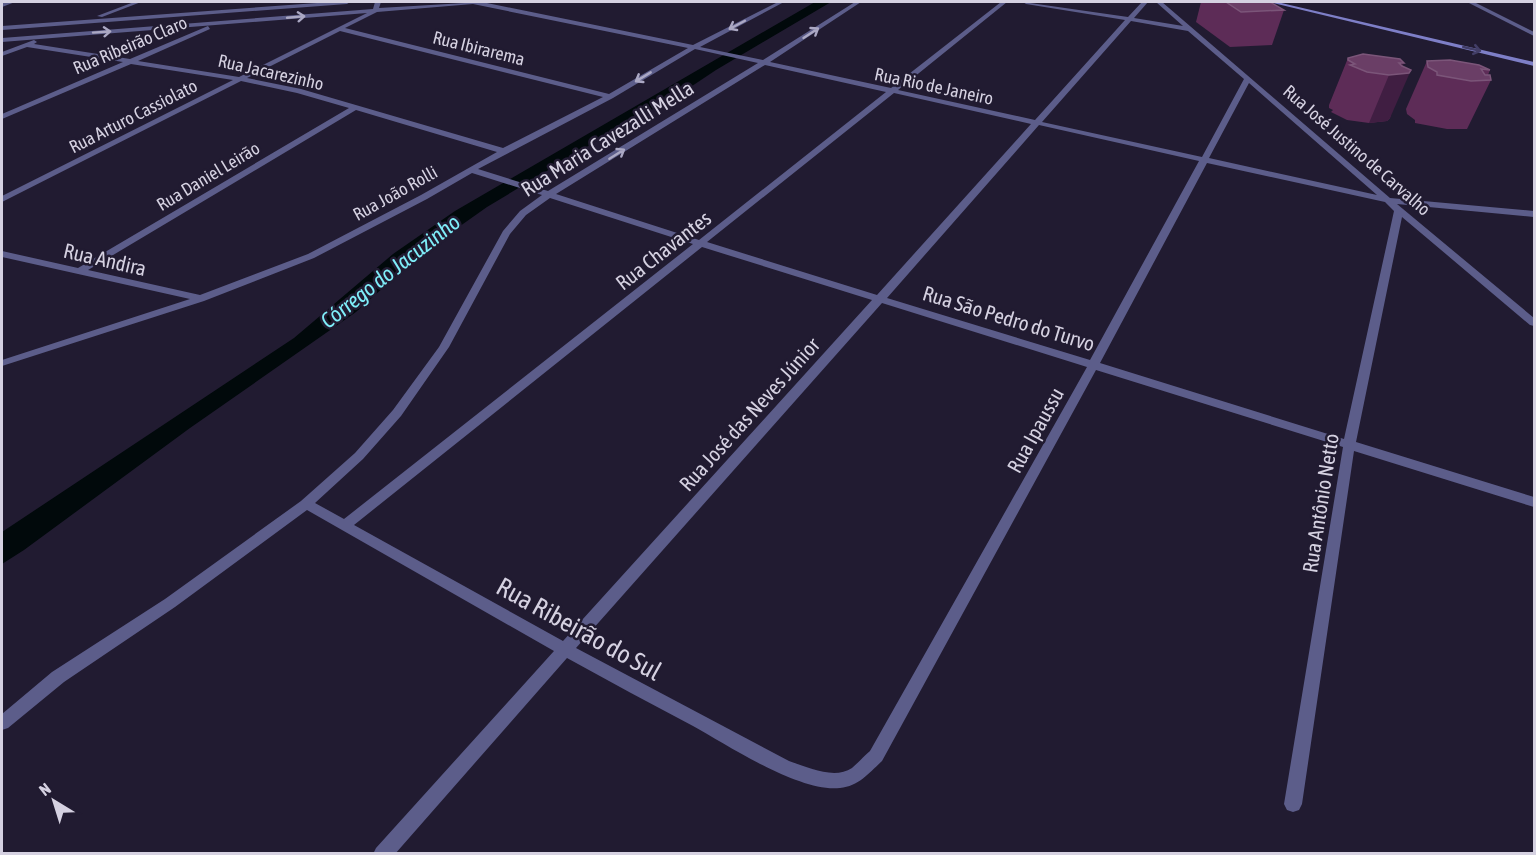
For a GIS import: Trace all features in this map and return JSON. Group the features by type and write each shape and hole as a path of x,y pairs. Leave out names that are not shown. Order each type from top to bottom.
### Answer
{"main road":[{"path":"1272,2 1534,64"},
{"path":"1301,2 1534,56"},
{"path":"1331,16 1341,11"}],"street":[{"path":"2,5 12,2"},
{"path":"2,54 138,2"},
{"name":"Rua Ribeirão Claro","path":"2,117 270,2"},
{"path":"2,28 347,2"},
{"path":"375,11 378,2"},
{"name":"Rua Rio de Janeiro","path":"473,2 707,50 1035,124 1204,158 1395,206 1534,214"},
{"path":"2,40 487,2"},
{"name":"Rua João Rolli","path":"2,363 200,298 311,256 781,2"},
{"name":"Rua Maria Cavezalli Mella","path":"2,723 58,677 170,603 306,504 359,456 397,413 444,348 506,233 523,213 548,195 762,64 858,2"},
{"name":"Rua Chavantes","path":"344,526 1004,2"},
{"path":"1026,2 1192,29"},
{"name":"Rua José das Neves Júnior","path":"382,854 1145,2"},
{"name":"Rua José Justino de Carvalho","path":"1159,2 1534,323"},
{"path":"1470,2 1534,34"},
{"name":"Rua Arturo Cassiolato","path":"2,199 375,11"},
{"name":"Rua Ibirarema","path":"340,28 610,96"},
{"name":"Rua Jacarezinho","path":"26,45 240,79 298,91 504,151"},
{"name":"Rua Ipaussu","path":"835,781 856,775 876,756 1094,364 1248,78"},
{"name":"Rua Daniel Leirão","path":"80,272 354,108"},
{"name":"Rua São Pedro do Turvo","path":"472,170 1534,502"},
{"name":"Rua Antônio Netto","path":"1293,804 1349,445 1395,206"},
{"name":"Rua Andira","path":"2,254 200,298"},
{"name":"Rua Ribeirão do Sul","path":"306,504 564,649 784,767 835,781"}],"water":[{"name":"Córrego do Jacuzinho","path":"815,2 831,2 716,70 677,96 620,127 487,207 422,253 356,312 2,564 2,532 294,338 393,254 455,211"}],"building":[{"path":"1226,2 1270,2 1284,10 1241,12"},
{"path":"1363,54 1400,59 1404,63 1399,63 1402,66 1411,70 1409,73 1389,75 1367,72 1350,65 1355,64 1348,58"},
{"path":"1450,60 1479,65 1490,70 1481,69 1485,75 1490,75 1491,80 1471,81 1437,75 1437,72 1428,67 1427,61"}]}
